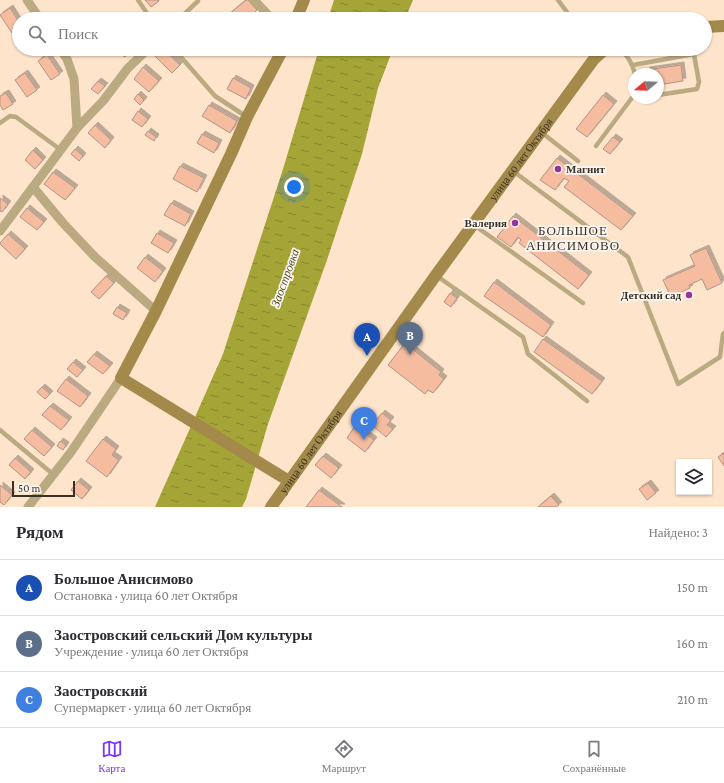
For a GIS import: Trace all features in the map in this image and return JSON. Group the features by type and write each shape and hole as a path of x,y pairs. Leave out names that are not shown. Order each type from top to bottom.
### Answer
{"street":[{"path":"27,0 35,12"},
{"path":"254,0 265,12"},
{"path":"299,12 304,0"},
{"path":"712,27 724,26"},
{"path":"65,56 74,80 77,128"},
{"path":"0,231 77,128 103,101 128,68 141,56"},
{"path":"28,507 71,452 121,378 156,311 231,154 246,117 279,56"},
{"name":"улица 60 лет Октября","path":"271,507 472,224 511,170 541,132 590,56"},
{"path":"33,187 63,223 95,257 156,311"},
{"path":"121,378 289,481"}],"lane":[{"path":"138,0 146,12"},
{"path":"186,12 198,1"},
{"path":"561,1 568,12"},
{"path":"180,56 215,96 246,117"},
{"path":"627,56 634,68"},
{"path":"633,65 672,56"},
{"path":"664,94 697,89 699,82 694,56"},
{"path":"596,146 628,103"},
{"path":"0,123 10,116 16,117 61,150"},
{"path":"541,132 578,161"},
{"path":"511,170 628,257 678,384 720,357 724,333"},
{"path":"472,224 582,303"},
{"path":"436,275 523,337 528,354 587,402"},
{"path":"0,430 54,475"}],"water":[{"path":"334,0 413,0 408,12 330,12"},
{"name":"Заостровка","path":"317,56 390,56 378,88 362,154 327,260 268,424 246,499 242,507 155,507 223,354 283,169"}],"building":[{"path":"145,0 158,0 159,1 151,7"},
{"path":"246,0 248,0 257,10 255,12 232,12"},
{"path":"10,8 13,12 12,33 0,15"},
{"path":"48,56 60,74 51,80 38,61"},
{"path":"155,56 170,56 180,65 172,73"},
{"path":"681,65 683,81 664,84 664,68 661,68"},
{"path":"143,67 159,81 149,92 134,79"},
{"path":"25,73 37,90 27,97 15,80"},
{"path":"233,78 251,88 246,99 227,89"},
{"path":"98,81 105,86 98,94 91,89"},
{"path":"6,93 13,104 3,110 0,105 0,96"},
{"path":"138,94 144,100 140,105 134,99"},
{"path":"603,95 614,104 587,137 576,129"},
{"path":"209,105 237,121 230,133 202,116"},
{"path":"138,111 148,119 142,127 132,120"},
{"path":"95,125 111,140 105,148 88,133"},
{"path":"148,131 156,137 154,141 145,135"},
{"path":"202,134 219,143 214,153 197,143"},
{"path":"613,137 620,142 610,154 603,149"},
{"path":"75,149 83,156 79,161 71,154"},
{"path":"33,150 43,160 35,169 25,160"},
{"path":"557,158 633,216 621,230 564,187 569,181 564,178 555,190 540,180"},
{"path":"180,166 204,178 197,192 173,179"},
{"path":"53,172 75,188 65,200 44,184"},
{"path":"0,198 8,204 2,212 0,211"},
{"path":"171,203 191,214 185,226 164,215"},
{"path":"27,208 44,222 37,230 20,217"},
{"path":"513,216 589,275 578,289 519,243 521,240 518,237 511,247 497,237"},
{"path":"157,233 174,243 168,253 151,243"},
{"path":"8,234 25,249 16,259 0,244"},
{"path":"706,248 722,283 707,290 702,279 689,285 690,288 671,297 663,280 695,266 690,255"},
{"path":"145,257 163,271 155,282 137,268"},
{"path":"106,276 114,283 99,299 91,292"},
{"path":"494,282 551,325 543,337 484,296"},
{"path":"450,293 457,298 451,307 444,302"},
{"path":"117,307 127,313 123,320 113,314"},
{"path":"543,339 602,381 592,394 534,352"},
{"path":"405,343 441,372 439,375 444,379 433,393 428,390 425,394 388,365"},
{"path":"94,354 110,366 103,374 87,362"},
{"path":"73,362 83,370 77,377 67,369"},
{"path":"66,379 88,396 80,407 57,391"},
{"path":"42,387 50,394 45,399 37,392"},
{"path":"50,406 69,420 61,430 42,415"},
{"path":"382,413 391,420 387,425 393,429 386,437 372,425"},
{"path":"355,426 374,440 365,452 347,438"},
{"path":"32,430 52,447 44,456 24,439"},
{"path":"103,439 116,449 112,455 119,460 107,477 86,461"},
{"path":"60,441 66,445 63,450 57,446"},
{"path":"724,453 724,466 718,457"},
{"path":"323,456 339,468 331,478 315,465"},
{"path":"15,458 31,472 25,479 9,465"},
{"path":"78,481 89,490 82,499 71,490"},
{"path":"648,483 656,493 647,500 639,489"},
{"path":"0,485 12,495 4,505 0,502"},
{"path":"319,490 342,507 306,507"},
{"path":"551,496 559,505 556,507 538,507"}],"place":[{"name":"Магнит","path":"558,169"},
{"name":"Валерия","path":"515,223"},
{"name":"Детский сад","path":"689,295"},
{"name":"Заостровский сельский Дом культуры","path":"410,355"},
{"name":"Большое Анисимово","path":"367,356"},
{"name":"Заостровский","path":"364,440"}],"district":[{"name":"БОЛЬШОЕ АНИСИМОВО","path":"573,238"}]}
